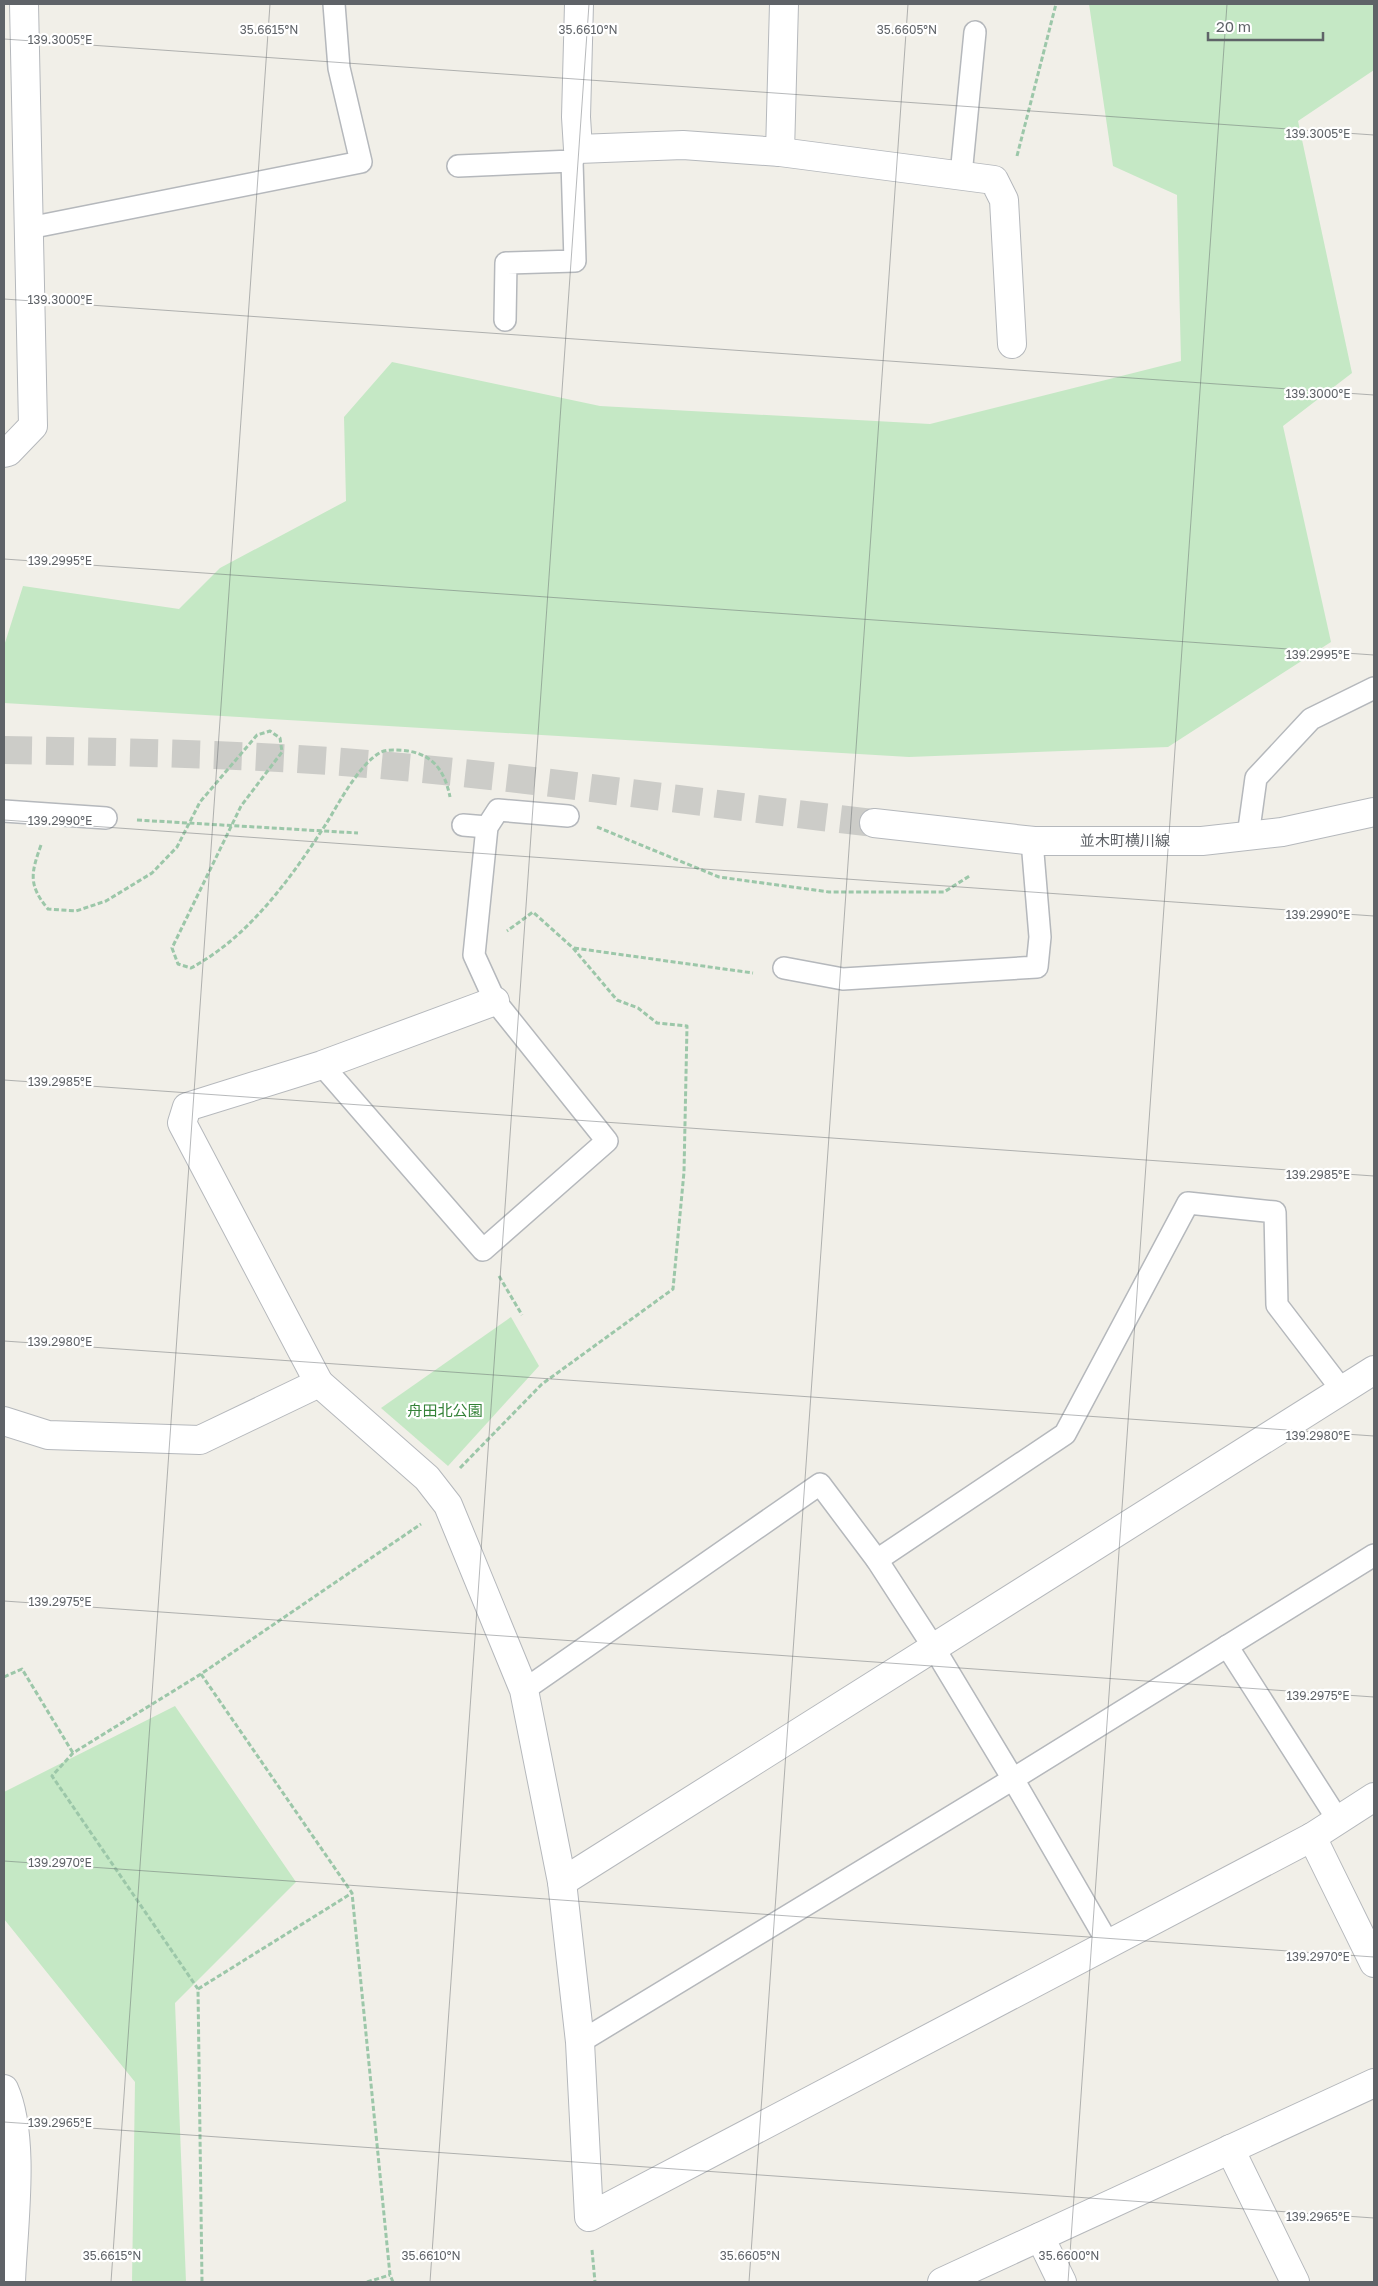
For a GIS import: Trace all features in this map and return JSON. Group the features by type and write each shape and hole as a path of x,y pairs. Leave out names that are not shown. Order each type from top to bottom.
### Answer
{"street":[{"path":"4,453 8,452 33,426 24,4"},
{"path":"579,4 575,155 683,144 780,152 994,180 1004,200 1012,344"},
{"path":"780,152 784,4"},
{"name":"並木町横川線","path":"874,823 1032,841 1202,841 1282,832 1374,812"},
{"path":"494,1001 322,1065 187,1107 182,1124 319,1383 427,1478 443,1498 524,1690 562,1882 580,2042 589,2217 1312,1837 1374,1797"},
{"path":"562,1882 1374,1370"},
{"path":"4,1421 48,1435 200,1440 319,1383"},
{"path":"1312,1837 1374,1963"},
{"path":"942,2282 1374,2083"},
{"path":"4,2089 10,2104 11,2282"},
{"path":"1230,2149 1295,2282"},
{"path":"1040,2237 1062,2282"}],"lane":[{"path":"28,228 360,162 339,68 334,4"},
{"path":"961,176 975,32"},
{"path":"458,166 575,155 575,261 506,263 505,320"},
{"path":"1248,836 1256,778 1311,719 1374,688"},
{"path":"322,1065 483,1250 607,1141 494,1001 474,955 487,827 498,810 568,816"},
{"path":"4,811 106,818"},
{"path":"464,825 487,827"},
{"path":"784,968 843,979 1037,967 1040,937 1032,841"},
{"path":"877,1560 1065,1434 1188,1203 1275,1212 1277,1305 1342,1390"},
{"path":"524,1690 820,1484 877,1560 934,1648 1108,1943"},
{"path":"580,2042 1013,1779 1374,1555"},
{"path":"1227,1646 1338,1820"}],"path":[{"path":"997,185 1014,168 1056,4"},
{"path":"41,845 32,871 36,895 48,909 76,911 106,902 152,874 177,847 200,802 226,769 257,735 270,731 280,738 282,752 242,806 172,948 178,964 191,968 205,960 254,919 286,883 360,772 382,752 399,750 421,753 436,763 447,783 451,799"},
{"path":"568,816 719,877 829,892 944,892 971,875"},
{"path":"106,818 358,833"},
{"path":"202,2282 198,1989 52,1776 72,1753 201,1674 443,1498 542,1384 673,1290 684,1172 687,1026 657,1023 638,1008 616,1000 573,948 533,912 474,955"},
{"path":"573,948 758,974 784,968"},
{"path":"483,1250 522,1315"},
{"path":"4,1677 22,1669 72,1753"},
{"path":"201,1674 352,1892 390,2275 393,2282"},
{"path":"198,1989 352,1892"},
{"path":"367,2282 390,2275"}],"green space":[{"path":"1089,4 1374,4 1374,70 1298,121 1352,373 1283,426 1331,642 1168,747 909,757 4,703 4,646 23,586 179,609 220,568 346,501 344,417 392,362 600,406 930,424 1181,361 1177,195 1113,166"},
{"name":"舟田北公園","path":"511,1317 539,1366 448,1466 381,1408"},
{"path":"175,1706 296,1882 175,2003 186,2282 132,2282 135,2082 4,1919 4,1792"}],"tunnel":[{"path":"4,750 232,756 368,764 558,784 874,823"}]}
